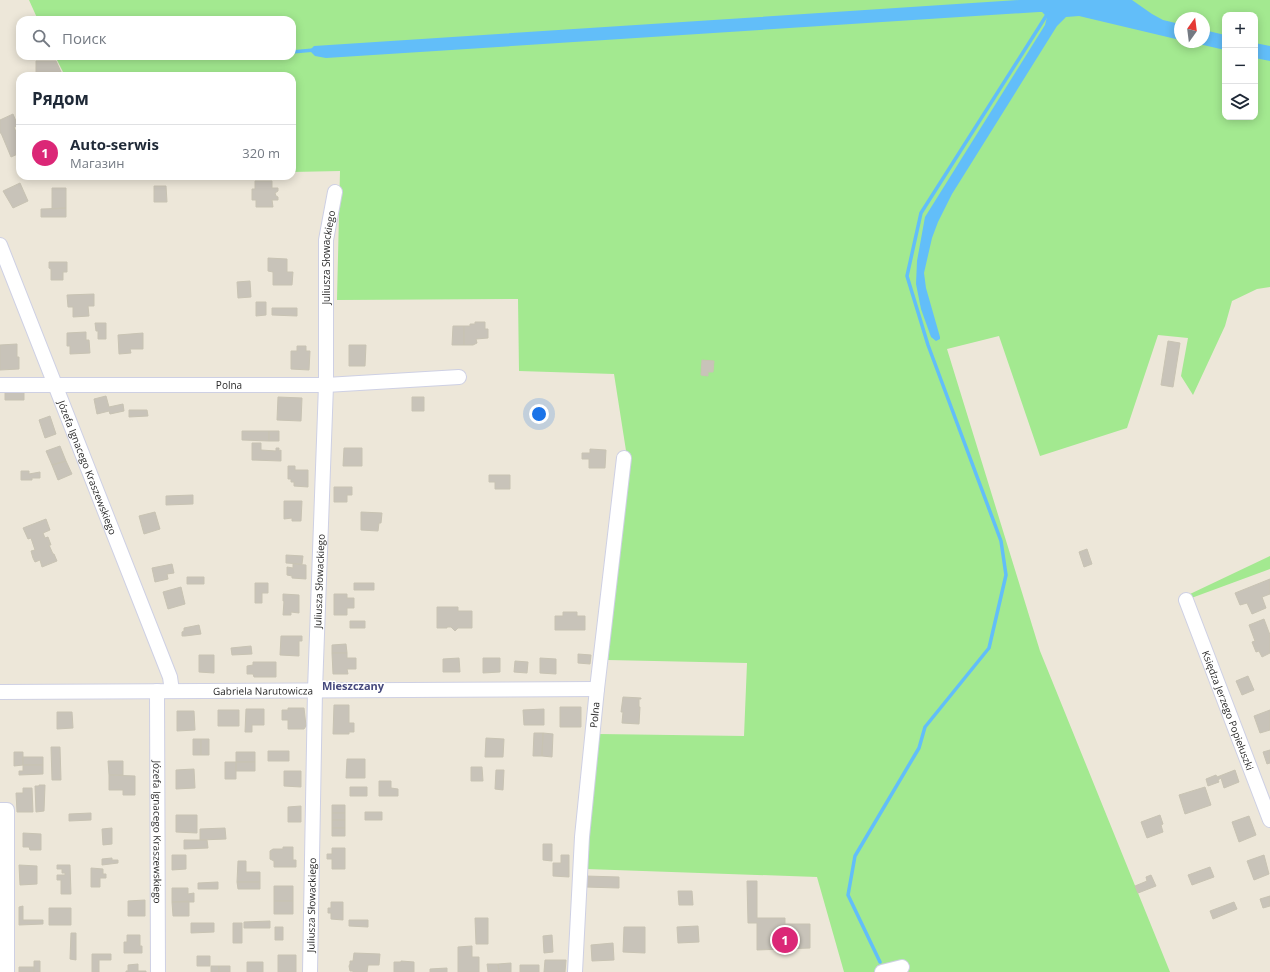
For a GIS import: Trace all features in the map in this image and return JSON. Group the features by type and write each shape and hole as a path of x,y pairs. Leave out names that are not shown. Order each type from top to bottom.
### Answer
{"street":[{"name":"Juliusza Słowackiego","path":"310,972 314,690 326,385 326,240 334,192"},
{"name":"Józefa Ignacego Kraszewskiego","path":"0,245 170,677 172,691"},
{"name":"Polna","path":"0,385 326,385 459,377"},
{"name":"Polna","path":"575,972 582,837 597,689 624,458"},
{"name":"Księdza Jerzego Popiełuszki","path":"1186,600 1270,820"},
{"name":"Gabriela Narutowicza","path":"0,692 597,689"},
{"name":"Józefa Ignacego Kraszewskiego","path":"157,691 158,972"},
{"path":"0,810 7,810 7,972"},
{"path":"882,972 902,967"}],"green space":[{"path":"29,0 1270,0 1270,287 1257,289 1232,301 1225,326 1193,395 1181,376 1188,338 1158,335 1127,428 1040,456 999,336 947,349 1040,651 1170,972 844,972 817,877 586,869 599,734 744,736 747,663 608,660 627,457 614,374 519,371 518,299 337,300 340,171 296,172 296,72 63,72 57,60 296,60 296,16 36,16"},
{"path":"1270,556 1270,569 1186,600 1190,594"}],"water":[{"path":"1019,0 1132,0 1163,20 1174,23 1174,39 1079,16 1066,17 1057,26 952,194 938,222 932,238 924,273 926,288 940,337 940,339 936,341 931,337 921,309 916,284 917,261 925,217 1045,25 1047,17 1042,12 326,58 315,56 311,52 311,49 314,46"},
{"path":"1210,31 1222,34 1222,49 1210,47"},
{"path":"1258,44 1270,46 1270,61 1258,59"}],"building":[{"path":"36,61 56,61 61,72 36,72"},
{"path":"13,114 16,121 16,126 14,127 16,132 16,155 11,157 0,133 0,120"},
{"path":"255,181 272,181 272,188 278,188 278,191 275,193 278,200 272,200 273,207 256,207 256,200 252,200 252,189 255,189"},
{"path":"20,183 28,201 13,208 3,191"},
{"path":"154,186 166,186 167,202 154,202"},
{"path":"52,188 66,188 66,208 52,209"},
{"path":"66,208 66,217 41,217 41,209"},
{"path":"268,258 287,259 287,272 293,272 292,285 273,285 273,272 268,271"},
{"path":"49,262 67,262 67,272 63,272 63,280 51,280 51,269 49,268"},
{"path":"250,281 251,297 238,298 237,282"},
{"path":"94,294 94,306 88,306 89,316 73,317 73,307 68,307 67,295"},
{"path":"256,302 266,302 266,315 256,316"},
{"path":"272,308 297,308 297,316 272,315"},
{"path":"475,322 485,322 485,329 488,329 488,338 476,339 477,343 473,345 464,345 464,326 470,326 470,324 475,324"},
{"path":"95,323 106,323 106,339 98,339 98,331 96,331"},
{"path":"453,326 464,326 464,345 452,345"},
{"path":"86,332 86,340 89,340 90,353 70,354 70,346 67,346 67,333"},
{"path":"143,333 143,349 130,349 131,353 119,354 118,335"},
{"path":"1168,341 1180,343 1173,387 1161,385"},
{"path":"17,344 19,369 0,370 0,345"},
{"path":"349,345 366,345 365,366 349,366"},
{"path":"297,346 306,346 306,351 310,351 309,370 291,369 291,351 297,351"},
{"path":"702,360 714,361 713,372 708,372 708,376 701,375"},
{"path":"24,391 24,400 5,400 5,392"},
{"path":"106,396 109,407 123,404 124,411 110,414 109,411 97,414 94,399"},
{"path":"278,397 302,398 301,421 277,420"},
{"path":"412,397 424,397 424,411 412,411"},
{"path":"129,410 147,410 148,416 129,417"},
{"path":"50,416 56,434 45,438 39,420"},
{"path":"242,431 269,431 269,441 242,440"},
{"path":"269,431 279,431 279,441 269,441"},
{"path":"252,443 261,443 261,450 276,451 276,448 279,448 279,451 281,450 281,461 252,460"},
{"path":"60,446 66,461 52,465 46,451"},
{"path":"344,448 362,448 362,466 343,466"},
{"path":"590,449 606,450 605,468 589,468 589,459 582,459 582,453 590,453"},
{"path":"66,461 72,474 58,480 52,465"},
{"path":"288,466 295,466 295,470 308,470 308,487 294,486 294,482 291,482 291,479 288,479"},
{"path":"21,471 29,471 29,474 40,472 40,478 21,480"},
{"path":"489,475 510,475 510,489 495,489 495,482 489,482"},
{"path":"334,487 352,487 352,495 347,495 347,502 334,502"},
{"path":"193,495 193,504 166,505 166,496"},
{"path":"284,501 302,501 301,521 292,521 292,518 284,519"},
{"path":"155,512 160,529 144,534 139,516"},
{"path":"361,512 382,513 378,531 361,530"},
{"path":"46,519 50,530 43,533 45,538 48,537 51,545 49,545 57,561 42,567 40,560 35,562 33,558 31,551 35,550 31,538 28,539 23,528"},
{"path":"1087,549 1092,564 1084,567 1079,552"},
{"path":"286,555 303,556 302,564 286,563"},
{"path":"172,564 174,573 167,574 168,579 155,582 152,568"},
{"path":"293,564 306,565 306,579 292,578 292,576 287,575 287,567 293,568"},
{"path":"187,577 204,577 204,584 187,584"},
{"path":"1270,579 1270,594 1262,597 1266,608 1252,614 1247,603 1240,605 1235,593"},
{"path":"255,583 268,583 268,593 262,593 262,603 255,603"},
{"path":"354,583 374,583 374,590 354,590"},
{"path":"181,587 185,604 168,609 163,592"},
{"path":"283,594 299,595 299,613 291,612 291,615 283,615"},
{"path":"334,594 347,594 347,598 354,598 354,608 347,608 347,615 334,615"},
{"path":"437,607 458,607 458,611 472,611 472,628 458,628 455,631 451,627 437,628"},
{"path":"563,612 577,612 577,616 585,616 585,630 555,630 555,616 563,616"},
{"path":"1264,619 1270,635 1270,653 1262,657 1259,651 1256,652 1252,642 1255,641 1249,625"},
{"path":"350,621 365,621 365,628 350,628"},
{"path":"199,625 201,634 182,636 184,628"},
{"path":"281,636 302,636 302,641 299,641 299,656 280,655"},
{"path":"346,644 347,653 332,653 332,645"},
{"path":"251,646 252,654 232,655 231,648"},
{"path":"332,653 347,653 347,658 356,658 356,669 347,669 348,674 333,674"},
{"path":"578,654 591,655 590,664 578,663"},
{"path":"199,655 214,655 214,673 199,672"},
{"path":"459,658 460,672 443,672 443,659"},
{"path":"483,658 500,658 500,672 483,673"},
{"path":"540,658 556,659 556,674 540,673"},
{"path":"515,661 528,662 527,673 514,672"},
{"path":"253,662 276,662 276,677 254,677 253,674 247,674 247,666 253,665"},
{"path":"1248,676 1254,690 1242,695 1236,681"},
{"path":"623,697 641,698 639,699 639,724 622,723 623,712 621,712"},
{"path":"334,705 349,705 349,723 354,723 354,732 349,732 349,734 333,734"},
{"path":"560,707 581,707 581,727 560,727"},
{"path":"288,708 304,708 306,726 304,729 288,729 288,720 282,720 282,710 288,710"},
{"path":"246,709 264,709 264,725 252,725 252,732 245,732"},
{"path":"544,709 544,725 524,725 523,710"},
{"path":"218,710 239,710 239,726 218,726"},
{"path":"1270,710 1270,730 1260,733 1254,716"},
{"path":"177,711 194,711 195,730 177,731"},
{"path":"57,712 72,712 73,728 57,729"},
{"path":"534,733 543,733 542,756 533,756"},
{"path":"543,733 553,734 552,757 542,756"},
{"path":"486,738 504,739 503,757 485,757"},
{"path":"193,739 201,739 201,755 193,755"},
{"path":"201,739 209,739 209,755 201,755"},
{"path":"51,747 60,747 61,780 52,780"},
{"path":"1270,750 1270,763 1267,764 1263,752"},
{"path":"268,751 289,751 289,761 268,761"},
{"path":"14,752 23,752 23,765 14,766"},
{"path":"236,752 255,752 255,762 236,762"},
{"path":"23,757 43,757 43,765 23,765"},
{"path":"347,759 365,759 365,778 346,778"},
{"path":"108,761 123,761 123,775 109,775"},
{"path":"225,762 236,762 236,779 225,779"},
{"path":"236,762 255,762 255,771 236,771"},
{"path":"23,765 43,765 43,774 19,775 19,771 23,771"},
{"path":"471,767 482,767 483,781 471,781"},
{"path":"194,769 195,788 176,789 176,770"},
{"path":"496,770 504,770 503,790 495,789"},
{"path":"1235,770 1239,782 1224,788 1221,778 1218,780 1219,782 1208,786 1206,779 1216,775 1217,777"},
{"path":"284,771 301,771 301,787 284,786"},
{"path":"109,775 135,776 135,795 123,795 123,790 109,790"},
{"path":"379,781 391,781 391,788 398,789 398,796 379,796"},
{"path":"45,785 44,811 36,812 35,786"},
{"path":"350,787 367,787 367,796 350,796"},
{"path":"1205,787 1211,805 1185,814 1179,795"},
{"path":"23,788 32,788 33,812 17,812 16,793 23,793"},
{"path":"332,805 345,805 345,813 332,813"},
{"path":"301,806 301,822 288,822 288,807"},
{"path":"365,812 382,812 382,820 365,820"},
{"path":"91,813 91,820 69,821 69,814"},
{"path":"332,813 345,813 345,820 332,820"},
{"path":"176,815 197,815 197,833 176,832"},
{"path":"1160,815 1163,824 1161,825 1163,832 1147,838 1141,822"},
{"path":"1249,816 1256,835 1239,842 1232,822"},
{"path":"332,820 345,820 345,828 332,828"},
{"path":"112,828 112,844 103,845 102,829"},
{"path":"225,828 226,839 200,840 200,829"},
{"path":"332,828 345,828 345,836 332,836"},
{"path":"23,833 41,834 41,850 30,850 29,847 23,847"},
{"path":"184,840 207,840 208,848 184,849"},
{"path":"543,844 552,844 552,861 543,860"},
{"path":"283,847 293,847 293,860 296,860 296,867 274,867 274,861 270,859 270,851 273,849 283,849"},
{"path":"332,848 345,848 345,869 332,869 332,859 327,859 327,854 332,854"},
{"path":"172,855 186,855 186,869 172,870"},
{"path":"561,855 569,855 569,877 553,876 553,863 561,863"},
{"path":"1264,855 1269,874 1254,880 1247,861"},
{"path":"112,858 112,860 118,860 118,863 102,865 102,859"},
{"path":"238,861 246,861 246,872 260,872 260,882 237,882"},
{"path":"19,865 37,866 37,884 20,885"},
{"path":"57,865 70,865 71,894 61,894 61,880 57,880 57,875 65,875 65,873 62,873 62,869 57,869"},
{"path":"1210,867 1214,877 1192,885 1188,875"},
{"path":"91,868 103,869 103,874 106,874 106,878 100,878 100,887 91,887"},
{"path":"1151,875 1156,886 1138,893 1135,886 1147,881 1146,877"},
{"path":"585,876 619,877 619,888 585,887"},
{"path":"747,881 757,881 757,918 785,918 785,924 810,924 810,948 757,950 757,923 748,923"},
{"path":"218,882 218,889 198,889 198,883"},
{"path":"237,882 260,882 260,889 238,889"},
{"path":"274,886 293,886 293,901 274,901"},
{"path":"172,888 188,888 188,894 194,893 194,902 172,902"},
{"path":"678,891 692,891 693,905 679,905"},
{"path":"1270,896 1270,906 1263,908 1260,899"},
{"path":"145,900 145,916 128,916 128,901"},
{"path":"189,901 189,916 173,916 172,902"},
{"path":"274,901 293,901 293,914 274,914"},
{"path":"331,902 343,902 343,920 331,919 331,913 328,913 328,908 331,908"},
{"path":"1234,902 1237,909 1213,919 1210,911"},
{"path":"23,906 23,920 43,920 43,924 19,925 19,907"},
{"path":"49,908 71,908 71,925 49,925"},
{"path":"475,918 488,918 488,944 476,944"},
{"path":"349,920 368,920 368,927 349,926"},
{"path":"270,921 270,928 244,928 244,922"},
{"path":"191,923 214,923 214,932 191,933"},
{"path":"233,923 242,923 242,943 233,943"},
{"path":"698,926 699,942 678,943 677,927"},
{"path":"275,927 283,927 283,940 275,940"},
{"path":"624,927 645,927 645,953 623,952"},
{"path":"71,933 76,933 76,960 70,959"},
{"path":"127,935 140,935 140,946 142,946 142,953 124,953 124,942 127,942"},
{"path":"552,935 553,952 544,953 543,936"},
{"path":"613,943 614,960 592,961 591,945"},
{"path":"472,946 472,957 479,957 479,972 458,972 458,947"},
{"path":"354,953 380,954 379,965 368,965 367,972 350,971 350,961 353,961"},
{"path":"92,954 111,954 111,960 99,960 99,972 92,972"},
{"path":"278,955 296,955 296,972 278,972"},
{"path":"197,956 210,956 210,966 197,966"},
{"path":"545,960 566,960 565,972 544,972"},
{"path":"34,961 40,961 40,972 34,972"},
{"path":"247,962 263,962 263,972 247,972"},
{"path":"394,962 414,962 414,972 394,972"},
{"path":"511,963 511,972 499,972 498,964"},
{"path":"138,964 138,971 146,972 126,972 128,971 128,965"},
{"path":"487,964 498,964 499,972 488,972"},
{"path":"520,965 539,965 539,972 520,972"},
{"path":"211,966 219,966 219,972 211,972"},
{"path":"219,966 230,966 230,972 219,972"},
{"path":"19,967 34,967 34,972 19,972"},
{"path":"447,968 447,972 430,972 430,969"}],"waterway":[{"path":"880,962 848,895 855,856 919,748 925,727 989,648 1006,575 1001,541 928,345 907,276 921,213 1048,13"},
{"path":"296,52 314,50"}],"place":[{"name":"Auto-serwis","path":"785,940"}],"district":[{"name":"Mieszczany","path":"353,686"}]}
